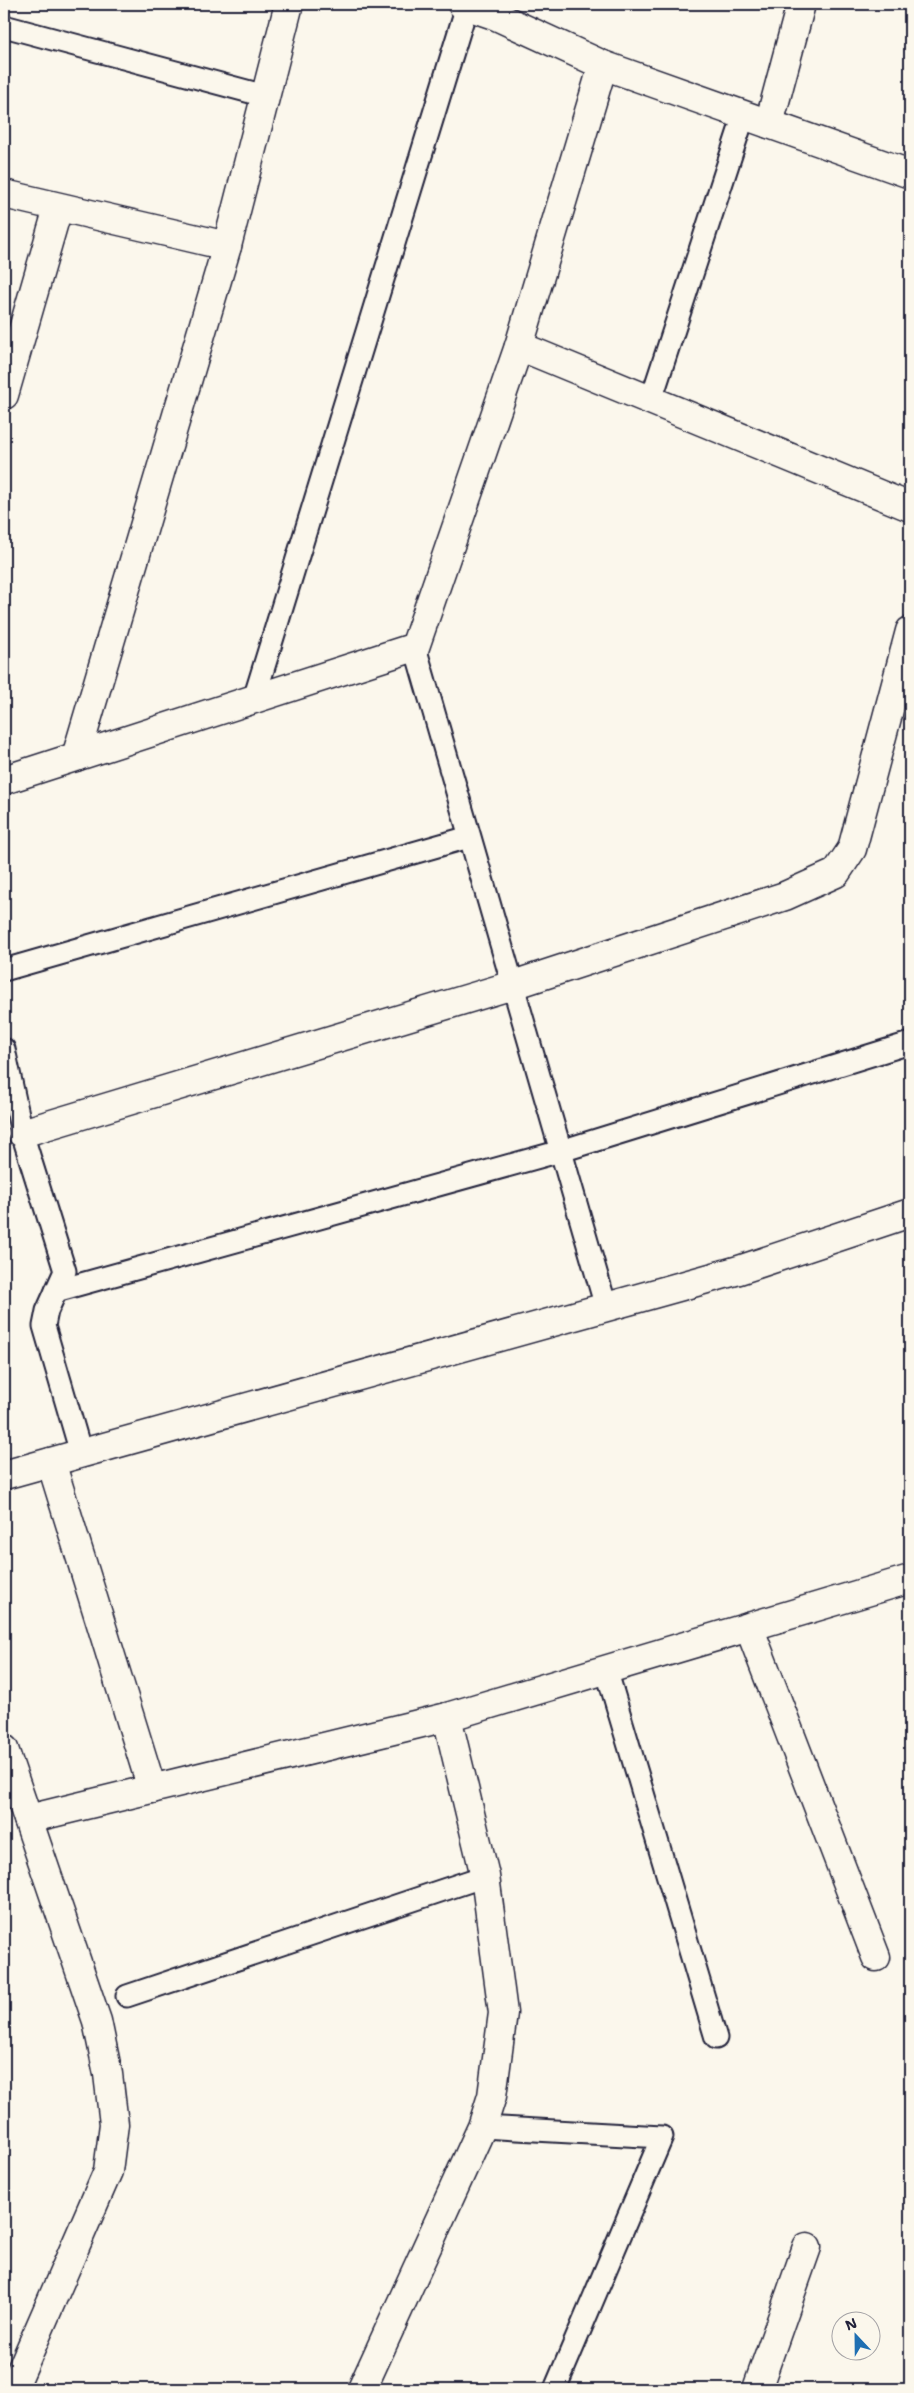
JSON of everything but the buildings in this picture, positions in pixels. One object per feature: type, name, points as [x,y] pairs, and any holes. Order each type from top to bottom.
[{"type":"street","points":[[76,757],[227,246],[289,4]]},
{"type":"street","points":[[769,124],[801,4]]},
{"type":"street","points":[[465,5],[496,9],[603,65],[910,174]]},
{"type":"street","points":[[4,780],[415,647],[519,346],[603,65]]},
{"type":"street","points":[[4,194],[227,246]]},
{"type":"street","points":[[4,395],[58,208]]},
{"type":"street","points":[[519,346],[910,506]]},
{"type":"street","points":[[22,1133],[513,985],[785,896],[836,873],[852,850],[910,631]]},
{"type":"street","points":[[4,1475],[739,1270],[910,1213]]},
{"type":"street","points":[[51,1462],[152,1789]]},
{"type":"street","points":[[28,1819],[447,1717],[910,1579]]},
{"type":"street","points":[[749,1627],[876,1957]]},
{"type":"street","points":[[362,2389],[482,2127],[492,2096],[503,2013],[485,1876],[447,1717]]},
{"type":"street","points":[[4,1749],[97,2021],[108,2074],[114,2124],[108,2171],[13,2389]]},
{"type":"street","points":[[756,2389],[807,2246]]},
{"type":"lane","points":[[254,700],[465,5]]},
{"type":"lane","points":[[4,26],[266,96]]},
{"type":"lane","points":[[651,400],[744,114]]},
{"type":"lane","points":[[415,647],[606,1307]]},
{"type":"lane","points":[[4,970],[469,837]]},
{"type":"lane","points":[[56,1291],[561,1151],[910,1043]]},
{"type":"lane","points":[[4,1049],[22,1133],[65,1271],[47,1311],[44,1326],[81,1453]]},
{"type":"lane","points":[[606,1670],[716,2038]]},
{"type":"lane","points":[[127,1996],[485,1876]]},
{"type":"lane","points":[[482,2127],[662,2137],[555,2389]]}]
